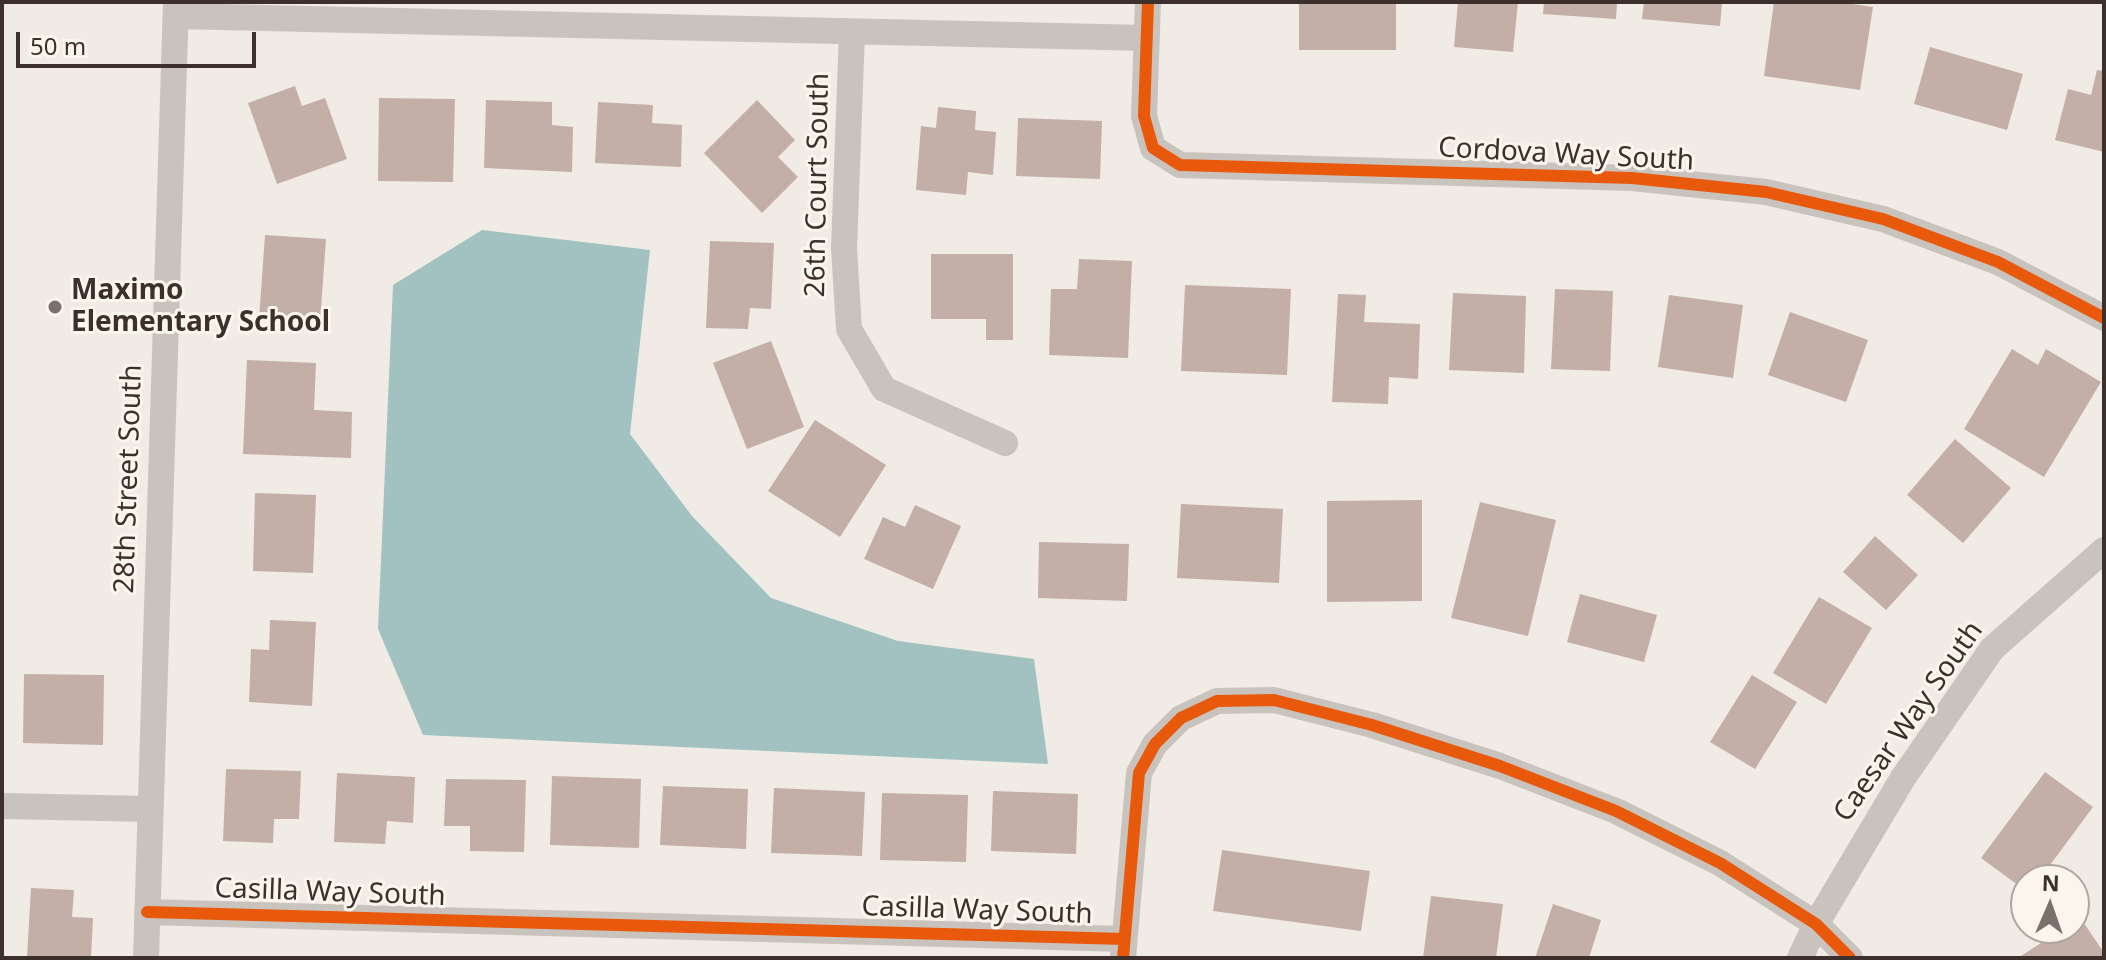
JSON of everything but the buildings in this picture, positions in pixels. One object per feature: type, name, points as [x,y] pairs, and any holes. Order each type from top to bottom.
[{"type":"street","name":"Cordova Way South","points":[[1148,2],[1144,116],[1153,148],[1180,165],[1632,178],[1766,192],[1883,219],[1998,262],[2104,318]]},
{"type":"street","points":[[176,9],[620,14],[852,32],[1146,38]]},
{"type":"street","name":"28th Street South","points":[[146,958],[176,9]]},
{"type":"street","name":"26th Court South","points":[[852,32],[844,248],[849,329],[884,389],[1005,443]]},
{"type":"street","name":"Caesar Way South","points":[[1800,958],[1816,924],[1903,778],[1992,649],[2104,550]]},
{"type":"street","name":"Casilla Way South","points":[[147,912],[1123,948],[1139,773],[1155,744],[1181,718],[1217,701],[1274,700],[1372,725],[1500,766],[1629,817],[1720,863],[1816,924],[1850,958]]},
{"type":"street","points":[[2,806],[150,809]]},
{"type":"water","points":[[482,230],[650,250],[630,434],[692,516],[771,598],[898,641],[1034,659],[1048,764],[423,735],[378,629],[393,285]]},
{"type":"cycle path","points":[[1148,2],[1144,116],[1153,148],[1180,165],[1632,178],[1766,192],[1883,219],[1998,262],[2104,318]]},
{"type":"cycle path","points":[[1123,958],[1139,773],[1155,744],[1181,718],[1217,701],[1274,700],[1372,725],[1500,766],[1616,811],[1720,863],[1816,924],[1850,958]]},
{"type":"cycle path","points":[[147,912],[1124,939]]},
{"type":"place","name":"Maximo Elementary School","points":[[55,307]]}]
